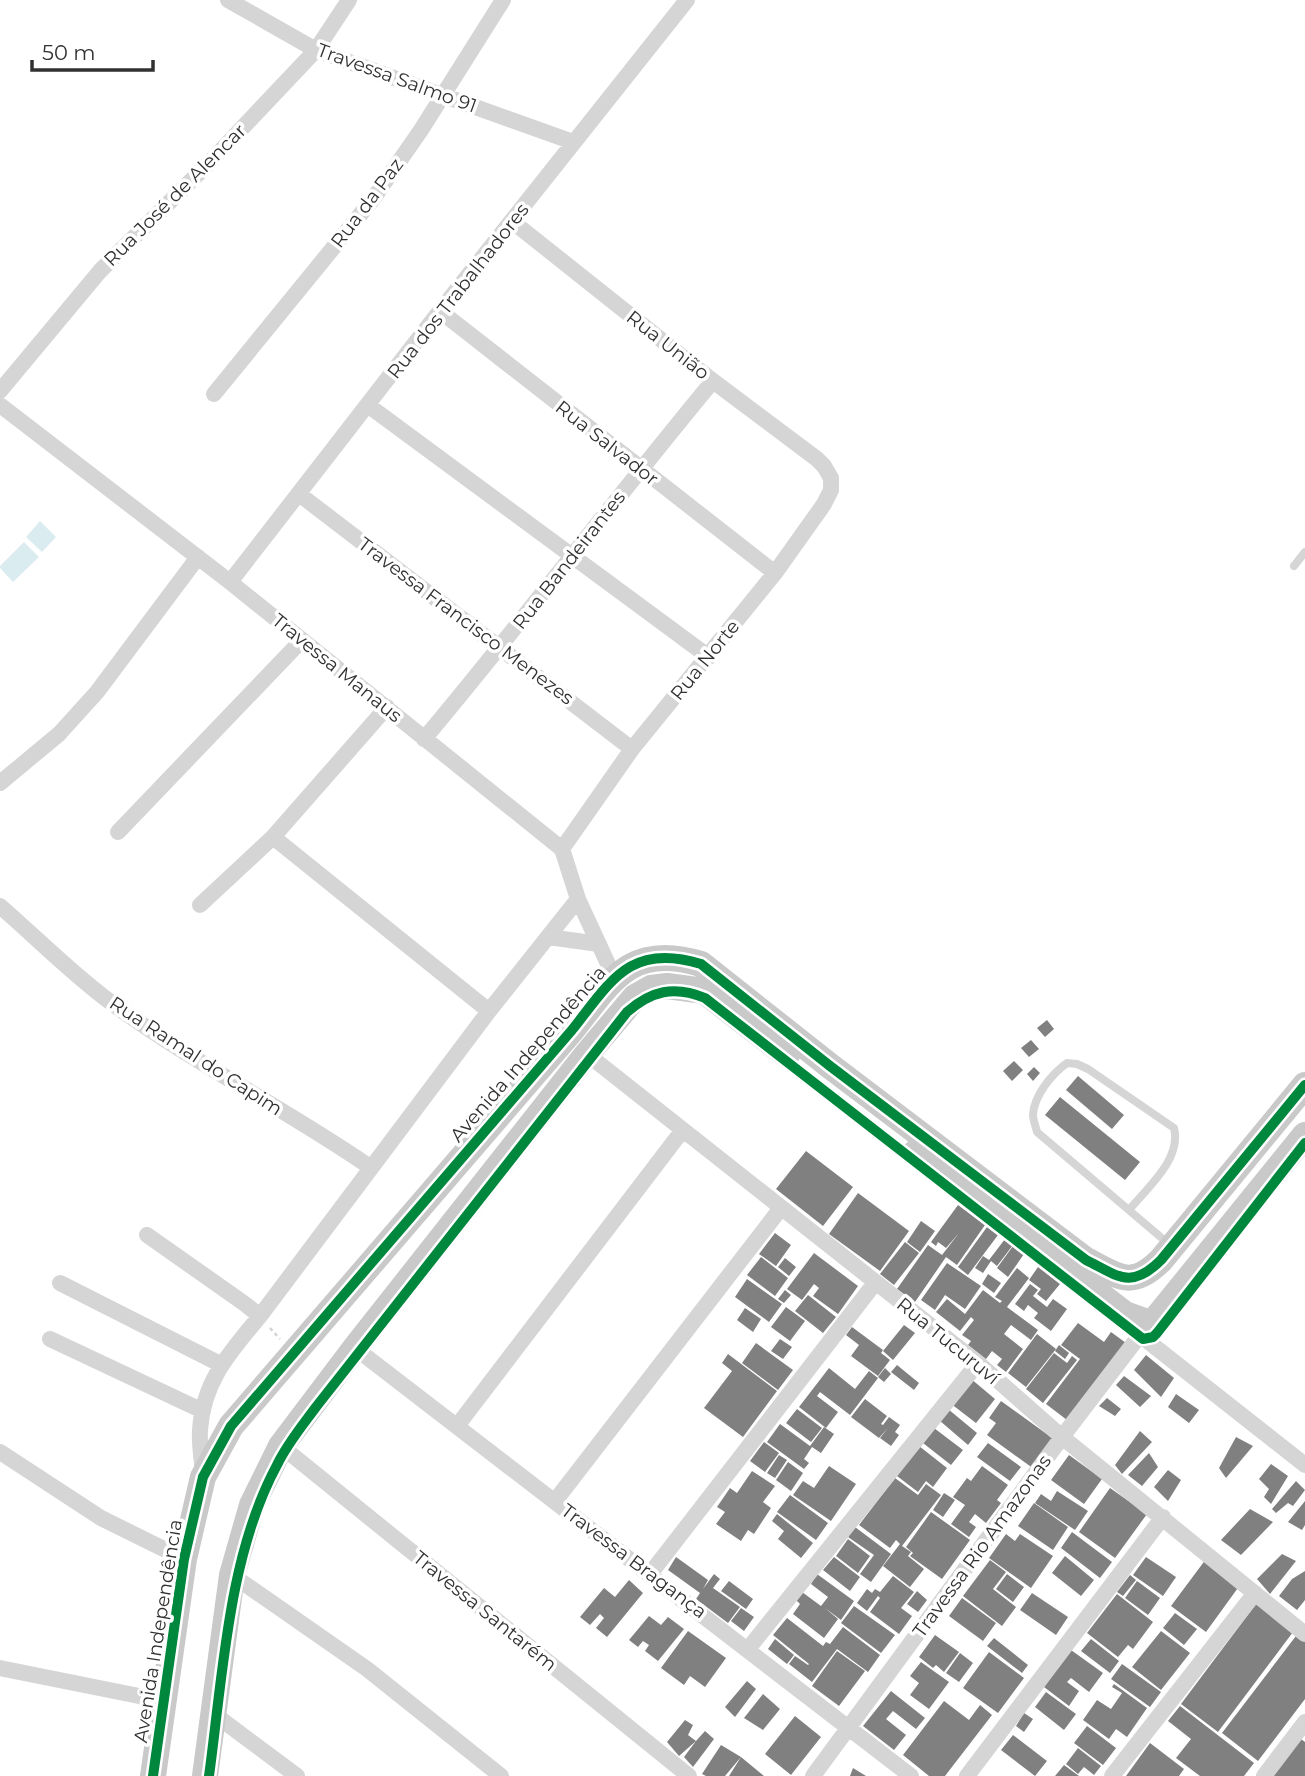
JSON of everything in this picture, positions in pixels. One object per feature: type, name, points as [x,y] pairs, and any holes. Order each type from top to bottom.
[{"type":"main road","name":"Avenida Independência","points":[[153,1776],[184,1559],[203,1477],[231,1426],[572,1030],[614,977],[641,960],[680,958],[701,964],[830,1066],[1086,1260],[1120,1277],[1138,1278],[1148,1273],[1305,1085]]},
{"type":"main road","points":[[205,1776],[232,1575],[252,1505],[281,1446],[587,1054],[635,997],[651,988],[667,986],[704,991],[1125,1314],[1147,1322],[1148,1328]]},
{"type":"main road","points":[[1148,1328],[1305,1135]]},
{"type":"street","name":"Travessa Salmo 91","points":[[228,0],[316,50],[573,142]]},
{"type":"street","name":"Rua José de Alencar","points":[[0,391],[100,271],[210,162],[316,50],[349,0]]},
{"type":"street","name":"Rua da Paz","points":[[214,394],[373,199],[503,0]]},
{"type":"street","name":"Rua dos Trabalhadores","points":[[230,582],[440,311],[687,0]]},
{"type":"street","name":"Rua União","points":[[513,222],[824,466]]},
{"type":"street","name":"Rua Salvador","points":[[440,311],[775,573]]},
{"type":"street","name":"Rua Bandeirantes","points":[[424,739],[501,647],[571,555],[713,381]]},
{"type":"street","name":"Travessa Manaus","points":[[0,405],[230,582],[562,849]]},
{"type":"street","points":[[369,406],[709,657]]},
{"type":"street","name":"Rua Norte","points":[[562,849],[632,748],[775,573],[828,497],[831,478],[824,466]]},
{"type":"street","name":"Travessa Francisco Menezes","points":[[299,494],[632,748]]},
{"type":"street","points":[[0,783],[59,734],[97,692],[198,557]]},
{"type":"street","points":[[118,832],[302,640]]},
{"type":"street","points":[[200,905],[273,837],[387,707]]},
{"type":"street","points":[[273,837],[489,1010]]},
{"type":"street","points":[[562,849],[578,899],[614,977]]},
{"type":"street","points":[[203,1477],[200,1430],[205,1401],[220,1364],[260,1316],[489,1010],[578,899]]},
{"type":"street","name":"Rua Ramal do Capim","points":[[0,906],[110,1002],[161,1037],[337,1144],[370,1167]]},
{"type":"street","points":[[548,937],[599,944]]},
{"type":"street","name":"Rua Tucuruví","points":[[587,1054],[978,1363],[1062,1437],[1305,1633]]},
{"type":"street","points":[[457,1426],[682,1131]]},
{"type":"street","points":[[555,1501],[781,1208]]},
{"type":"street","points":[[147,1236],[260,1316]]},
{"type":"street","points":[[60,1283],[220,1364]]},
{"type":"street","points":[[650,1574],[875,1283]]},
{"type":"street","points":[[1148,1328],[1305,1465]]},
{"type":"street","name":"Travessa Rio Amazonas","points":[[813,1776],[851,1728],[1062,1437],[1148,1328]]},
{"type":"street","points":[[50,1339],[203,1411]]},
{"type":"street","name":"Travessa Bragança","points":[[355,1348],[911,1776]]},
{"type":"street","points":[[748,1649],[978,1363]]},
{"type":"street","name":"Travessa Santarém","points":[[281,1446],[689,1776]]},
{"type":"street","points":[[0,1452],[102,1518],[184,1559]]},
{"type":"street","points":[[967,1776],[1163,1517]]},
{"type":"street","points":[[232,1575],[367,1669],[501,1776]]},
{"type":"street","points":[[1112,1776],[1255,1593]]},
{"type":"street","points":[[0,1668],[164,1701]]},
{"type":"street","points":[[214,1714],[297,1776]]},
{"type":"street","points":[[1264,1776],[1305,1722]]},
{"type":"lane","points":[[1294,566],[1305,552]]},
{"type":"lane","points":[[1129,1210],[1168,1161],[1177,1137],[1174,1128],[1088,1069],[1067,1063],[1056,1072],[1038,1097],[1033,1115],[1037,1132],[1172,1247]]},
{"type":"shaded area","points":[[40,521],[56,537],[42,552],[26,537]]},
{"type":"shaded area","points":[[24,542],[39,557],[13,582],[0,566]]},
{"type":"building","points":[[1047,1020],[1054,1029],[1045,1037],[1037,1028]]},
{"type":"building","points":[[1031,1040],[1039,1049],[1029,1057],[1021,1048]]},
{"type":"building","points":[[1014,1061],[1023,1070],[1012,1081],[1003,1071]]},
{"type":"building","points":[[1034,1067],[1040,1073],[1033,1081],[1027,1074]]},
{"type":"building","points":[[1078,1076],[1124,1115],[1112,1129],[1066,1090]]},
{"type":"building","points":[[1060,1097],[1140,1162],[1125,1180],[1045,1115]]},
{"type":"building","points":[[806,1151],[853,1187],[823,1226],[776,1189]]},
{"type":"building","points":[[858,1193],[909,1231],[880,1271],[829,1234]]},
{"type":"building","points":[[958,1205],[985,1225],[957,1265],[946,1257],[915,1302],[897,1289],[928,1245],[942,1255],[959,1233],[946,1248],[938,1242],[936,1246],[931,1242]]},
{"type":"building","points":[[921,1221],[935,1231],[920,1252],[907,1242]]},
{"type":"building","points":[[987,1227],[998,1235],[968,1275],[958,1267]]},
{"type":"building","points":[[775,1233],[791,1245],[776,1266],[759,1254]]},
{"type":"building","points":[[1005,1239],[1013,1245],[997,1266],[991,1261],[983,1273],[975,1268],[983,1256],[989,1260]]},
{"type":"building","points":[[905,1242],[919,1253],[894,1285],[880,1274]]},
{"type":"building","points":[[1013,1246],[1024,1254],[1008,1277],[997,1268]]},
{"type":"building","points":[[814,1253],[858,1286],[838,1314],[813,1296],[819,1288],[814,1284],[802,1300],[787,1289]]},
{"type":"building","points":[[761,1257],[788,1278],[775,1296],[747,1275]]},
{"type":"building","points":[[785,1258],[796,1267],[789,1276],[778,1267]]},
{"type":"building","points":[[947,1263],[981,1286],[965,1309],[945,1295],[935,1310],[921,1300]]},
{"type":"building","points":[[1038,1267],[1060,1284],[1046,1301],[1037,1294],[1041,1289],[1029,1280]]},
{"type":"building","points":[[1017,1268],[1029,1278],[1007,1307],[1038,1330],[1031,1340],[1011,1325],[1004,1334],[1023,1349],[1006,1372],[997,1365],[1002,1359],[992,1351],[986,1359],[968,1345],[971,1341],[962,1335],[974,1320],[971,1317],[960,1331],[936,1312],[947,1299],[965,1314],[983,1290],[1000,1303],[1002,1301],[995,1297]]},
{"type":"building","points":[[988,1274],[1001,1283],[994,1293],[982,1284]]},
{"type":"building","points":[[747,1279],[782,1304],[769,1322],[735,1297]]},
{"type":"building","points":[[1030,1284],[1038,1290],[1033,1296],[1047,1307],[1053,1299],[1067,1309],[1051,1331],[1034,1318],[1038,1313],[1028,1305],[1024,1311],[1015,1304]]},
{"type":"building","points":[[785,1290],[791,1295],[784,1303],[778,1299]]},
{"type":"building","points":[[808,1295],[836,1317],[823,1333],[795,1311]]},
{"type":"building","points":[[786,1307],[805,1321],[790,1341],[771,1327]]},
{"type":"building","points":[[745,1308],[761,1319],[753,1332],[737,1320]]},
{"type":"building","points":[[1078,1323],[1104,1342],[1111,1332],[1126,1343],[1067,1420],[1046,1404],[1080,1359],[1061,1345]]},
{"type":"building","points":[[904,1325],[915,1333],[893,1360],[883,1351]]},
{"type":"building","points":[[852,1327],[883,1350],[881,1353],[890,1360],[878,1376],[851,1356],[859,1345],[846,1335]]},
{"type":"building","points":[[1037,1334],[1056,1349],[1026,1387],[1008,1373]]},
{"type":"building","points":[[780,1339],[792,1347],[783,1359],[771,1351]]},
{"type":"building","points":[[756,1343],[793,1370],[778,1390],[742,1363]]},
{"type":"building","points":[[1059,1345],[1069,1353],[1065,1359],[1055,1351]]},
{"type":"building","points":[[1054,1353],[1067,1363],[1072,1356],[1077,1360],[1043,1403],[1026,1389]]},
{"type":"building","points":[[728,1354],[777,1391],[743,1437],[704,1408],[732,1371],[722,1363]]},
{"type":"building","points":[[1146,1355],[1174,1378],[1161,1397],[1134,1370]]},
{"type":"building","points":[[897,1365],[919,1383],[914,1390],[891,1372]]},
{"type":"building","points":[[829,1368],[855,1389],[869,1371],[878,1378],[850,1415],[820,1392],[817,1396],[838,1412],[826,1428],[799,1407]]},
{"type":"building","points":[[885,1368],[891,1374],[884,1382],[878,1377]]},
{"type":"building","points":[[1124,1376],[1151,1396],[1140,1407],[1116,1385]]},
{"type":"building","points":[[970,1378],[995,1399],[976,1423],[950,1403]]},
{"type":"building","points":[[1176,1394],[1199,1410],[1189,1423],[1168,1407]]},
{"type":"building","points":[[1107,1398],[1121,1409],[1115,1416],[1099,1406]]},
{"type":"building","points":[[865,1399],[887,1416],[881,1424],[889,1417],[900,1425],[895,1432],[899,1435],[891,1446],[880,1438],[888,1428],[879,1438],[851,1417]]},
{"type":"building","points":[[1001,1401],[1055,1440],[1034,1469],[987,1435],[996,1423],[989,1418]]},
{"type":"building","points":[[797,1409],[822,1428],[811,1442],[786,1423]]},
{"type":"building","points":[[948,1409],[977,1433],[968,1445],[939,1420]]},
{"type":"building","points":[[780,1424],[810,1446],[824,1427],[834,1434],[821,1453],[812,1447],[804,1459],[809,1463],[804,1469],[767,1442]]},
{"type":"building","points":[[934,1428],[963,1450],[951,1465],[923,1443]]},
{"type":"building","points":[[1140,1431],[1152,1442],[1122,1474],[1115,1465]]},
{"type":"building","points":[[1236,1437],[1253,1446],[1226,1478],[1219,1468]]},
{"type":"building","points":[[764,1442],[779,1453],[765,1472],[750,1461]]},
{"type":"building","points":[[988,1443],[1021,1467],[1010,1481],[977,1457]]},
{"type":"building","points":[[919,1446],[947,1468],[933,1487],[926,1481],[918,1492],[897,1476]]},
{"type":"building","points":[[1149,1453],[1158,1467],[1142,1486],[1128,1475]]},
{"type":"building","points":[[779,1455],[787,1460],[775,1478],[767,1473]]},
{"type":"building","points":[[1069,1455],[1102,1479],[1084,1504],[1051,1480]]},
{"type":"building","points":[[788,1462],[803,1473],[791,1491],[776,1480]]},
{"type":"building","points":[[1271,1464],[1288,1476],[1271,1504],[1264,1497],[1269,1489],[1259,1479]]},
{"type":"building","points":[[829,1466],[856,1484],[831,1521],[793,1495],[803,1481],[814,1488]]},
{"type":"building","points":[[982,1466],[1008,1485],[997,1500],[1001,1503],[986,1523],[975,1514],[969,1522],[976,1527],[969,1537],[951,1524],[965,1505],[953,1497],[967,1478],[971,1481]]},
{"type":"building","points":[[1168,1470],[1181,1480],[1168,1501],[1154,1487]]},
{"type":"building","points":[[752,1471],[775,1486],[763,1502],[771,1508],[754,1534],[748,1530],[741,1541],[716,1524],[725,1512],[717,1507],[730,1488],[737,1493]]},
{"type":"building","points":[[895,1478],[918,1495],[926,1484],[941,1495],[902,1546],[911,1552],[908,1556],[924,1569],[910,1587],[883,1566],[900,1544],[896,1540],[890,1548],[859,1525]]},
{"type":"building","points":[[1296,1481],[1305,1490],[1293,1506],[1288,1503],[1276,1513],[1272,1509]]},
{"type":"building","points":[[1110,1488],[1147,1514],[1115,1558],[1079,1532]]},
{"type":"building","points":[[1057,1491],[1088,1511],[1075,1530],[1035,1503],[1041,1494],[1051,1501]]},
{"type":"building","points":[[944,1493],[955,1500],[943,1517],[933,1510]]},
{"type":"building","points":[[790,1495],[828,1523],[816,1540],[777,1512]]},
{"type":"building","points":[[1305,1501],[1305,1525],[1302,1530],[1288,1522]]},
{"type":"building","points":[[1034,1503],[1068,1527],[1053,1550],[1018,1526]]},
{"type":"building","points":[[1250,1509],[1273,1522],[1241,1555],[1221,1540]]},
{"type":"building","points":[[931,1512],[970,1540],[942,1579],[910,1556],[913,1553],[906,1547]]},
{"type":"building","points":[[777,1514],[813,1543],[801,1558],[778,1539],[784,1531],[772,1521]]},
{"type":"building","points":[[855,1527],[891,1554],[871,1582],[860,1574],[874,1555],[848,1537]]},
{"type":"building","points":[[1072,1532],[1112,1562],[1100,1578],[1061,1548]]},
{"type":"building","points":[[1006,1534],[1015,1541],[1020,1534],[1053,1556],[1031,1588],[989,1558]]},
{"type":"building","points":[[848,1539],[870,1556],[858,1573],[836,1556]]},
{"type":"building","points":[[1282,1554],[1296,1561],[1270,1594],[1257,1579]]},
{"type":"building","points":[[1065,1556],[1094,1580],[1081,1596],[1052,1573]]},
{"type":"building","points":[[676,1557],[708,1580],[703,1589],[714,1574],[720,1579],[713,1588],[740,1607],[728,1623],[696,1599],[700,1593],[668,1570]]},
{"type":"building","points":[[834,1557],[860,1577],[850,1591],[823,1570]]},
{"type":"building","points":[[1146,1557],[1176,1577],[1163,1596],[1133,1575]]},
{"type":"building","points":[[1206,1559],[1240,1585],[1206,1632],[1171,1606]]},
{"type":"building","points":[[990,1560],[1006,1572],[993,1589],[1016,1607],[1002,1626],[963,1596]]},
{"type":"building","points":[[1305,1571],[1305,1600],[1297,1610],[1279,1596],[1292,1579]]},
{"type":"building","points":[[817,1574],[854,1601],[841,1620],[825,1608],[838,1619],[824,1638],[793,1614],[800,1604],[796,1600],[802,1592],[821,1606],[828,1597],[811,1584]]},
{"type":"building","points":[[1007,1574],[1024,1587],[1013,1602],[996,1589]]},
{"type":"building","points":[[1130,1575],[1136,1580],[1123,1596],[1117,1592]]},
{"type":"building","points":[[893,1576],[914,1592],[901,1608],[912,1616],[899,1634],[870,1612],[880,1598],[878,1596],[867,1611],[857,1603],[867,1589],[872,1593],[875,1589],[880,1592]]},
{"type":"building","points":[[629,1580],[643,1593],[607,1637],[596,1628],[604,1618],[600,1614],[590,1625],[580,1617],[604,1588],[615,1597]]},
{"type":"building","points":[[729,1581],[753,1599],[746,1609],[721,1591]]},
{"type":"building","points":[[1137,1581],[1160,1598],[1148,1615],[1125,1598]]},
{"type":"building","points":[[917,1591],[927,1600],[918,1612],[907,1604]]},
{"type":"building","points":[[1032,1593],[1068,1617],[1056,1635],[1020,1610]]},
{"type":"building","points":[[1117,1594],[1153,1622],[1133,1649],[1128,1645],[1118,1657],[1087,1633]]},
{"type":"building","points":[[962,1598],[996,1623],[983,1641],[949,1616]]},
{"type":"building","points":[[1259,1600],[1296,1628],[1218,1732],[1181,1704]]},
{"type":"building","points":[[854,1606],[895,1635],[881,1653],[841,1623]]},
{"type":"building","points":[[741,1608],[754,1617],[744,1631],[731,1621]]},
{"type":"building","points":[[1175,1613],[1197,1629],[1184,1645],[1163,1628]]},
{"type":"building","points":[[649,1616],[661,1625],[668,1617],[684,1629],[658,1661],[645,1651],[649,1645],[643,1641],[638,1647],[629,1640]]},
{"type":"building","points":[[787,1618],[823,1646],[826,1642],[830,1644],[843,1627],[880,1655],[868,1672],[837,1649],[812,1682],[789,1664],[795,1656],[809,1664],[773,1635]]},
{"type":"building","points":[[688,1631],[726,1658],[705,1687],[690,1676],[684,1685],[661,1668]]},
{"type":"building","points":[[1161,1631],[1190,1653],[1161,1690],[1132,1667]]},
{"type":"building","points":[[1299,1632],[1305,1636],[1305,1699],[1258,1761],[1222,1733]]},
{"type":"building","points":[[935,1635],[959,1652],[944,1672],[936,1665],[933,1668],[919,1657]]},
{"type":"building","points":[[994,1638],[1028,1665],[1022,1673],[987,1646]]},
{"type":"building","points":[[775,1639],[794,1655],[787,1664],[768,1649]]},
{"type":"building","points":[[1091,1639],[1119,1661],[1110,1673],[1081,1651]]},
{"type":"building","points":[[1071,1650],[1103,1673],[1089,1692],[1071,1678],[1067,1682],[1079,1691],[1069,1706],[1044,1687]]},
{"type":"building","points":[[837,1651],[865,1671],[839,1706],[812,1686]]},
{"type":"building","points":[[989,1652],[1024,1678],[998,1713],[963,1688]]},
{"type":"building","points":[[960,1653],[973,1663],[959,1682],[946,1673]]},
{"type":"building","points":[[921,1662],[949,1682],[929,1709],[910,1695],[919,1683],[910,1676]]},
{"type":"building","points":[[1122,1664],[1161,1692],[1150,1707],[1111,1679]]},
{"type":"building","points":[[747,1681],[756,1689],[735,1717],[725,1707]]},
{"type":"building","points":[[1114,1684],[1147,1708],[1127,1737],[1116,1729],[1109,1739],[1083,1720],[1097,1700],[1111,1709],[1122,1693],[1112,1687]]},
{"type":"building","points":[[891,1691],[925,1718],[916,1729],[893,1711],[886,1719],[906,1735],[894,1750],[863,1726]]},
{"type":"building","points":[[1046,1692],[1076,1714],[1064,1730],[1035,1707]]},
{"type":"building","points":[[763,1694],[780,1709],[763,1730],[744,1718]]},
{"type":"building","points":[[944,1701],[969,1720],[980,1705],[992,1715],[945,1776],[929,1776],[903,1755]]},
{"type":"building","points":[[1180,1706],[1254,1763],[1244,1776],[1200,1776],[1176,1758],[1191,1739],[1168,1721]]},
{"type":"building","points":[[1024,1713],[1033,1719],[1024,1732],[1016,1726]]},
{"type":"building","points":[[795,1716],[821,1737],[791,1775],[765,1754]]},
{"type":"building","points":[[685,1720],[693,1725],[688,1735],[696,1741],[679,1756],[667,1742]]},
{"type":"building","points":[[1087,1726],[1116,1748],[1103,1765],[1074,1743]]},
{"type":"building","points":[[705,1731],[714,1739],[693,1767],[684,1757]]},
{"type":"building","points":[[1013,1735],[1047,1761],[1035,1776],[1001,1750]]},
{"type":"building","points":[[1301,1739],[1305,1742],[1305,1776],[1273,1776]]},
{"type":"building","points":[[1150,1743],[1184,1769],[1179,1776],[1126,1776]]},
{"type":"building","points":[[721,1745],[741,1757],[725,1776],[702,1774]]},
{"type":"building","points":[[1078,1748],[1101,1766],[1094,1775],[1084,1767],[1078,1774],[1066,1764]]},
{"type":"building","points":[[741,1757],[764,1776],[729,1776]]},
{"type":"building","points":[[1064,1765],[1079,1776],[1055,1776]]},
{"type":"building","points":[[853,1768],[866,1776],[850,1776]]},
{"type":"cycle path","points":[[153,1776],[184,1559],[203,1477],[231,1426],[624,970],[639,962],[656,958],[701,964],[830,1066],[1086,1260],[1124,1277],[1141,1275],[1161,1260],[1305,1085]]},
{"type":"cycle path","points":[[209,1776],[224,1657],[238,1576],[261,1500],[281,1457],[316,1407],[627,1012],[645,999],[673,991],[705,998],[1143,1339],[1153,1337],[1157,1333],[1305,1143]]}]
